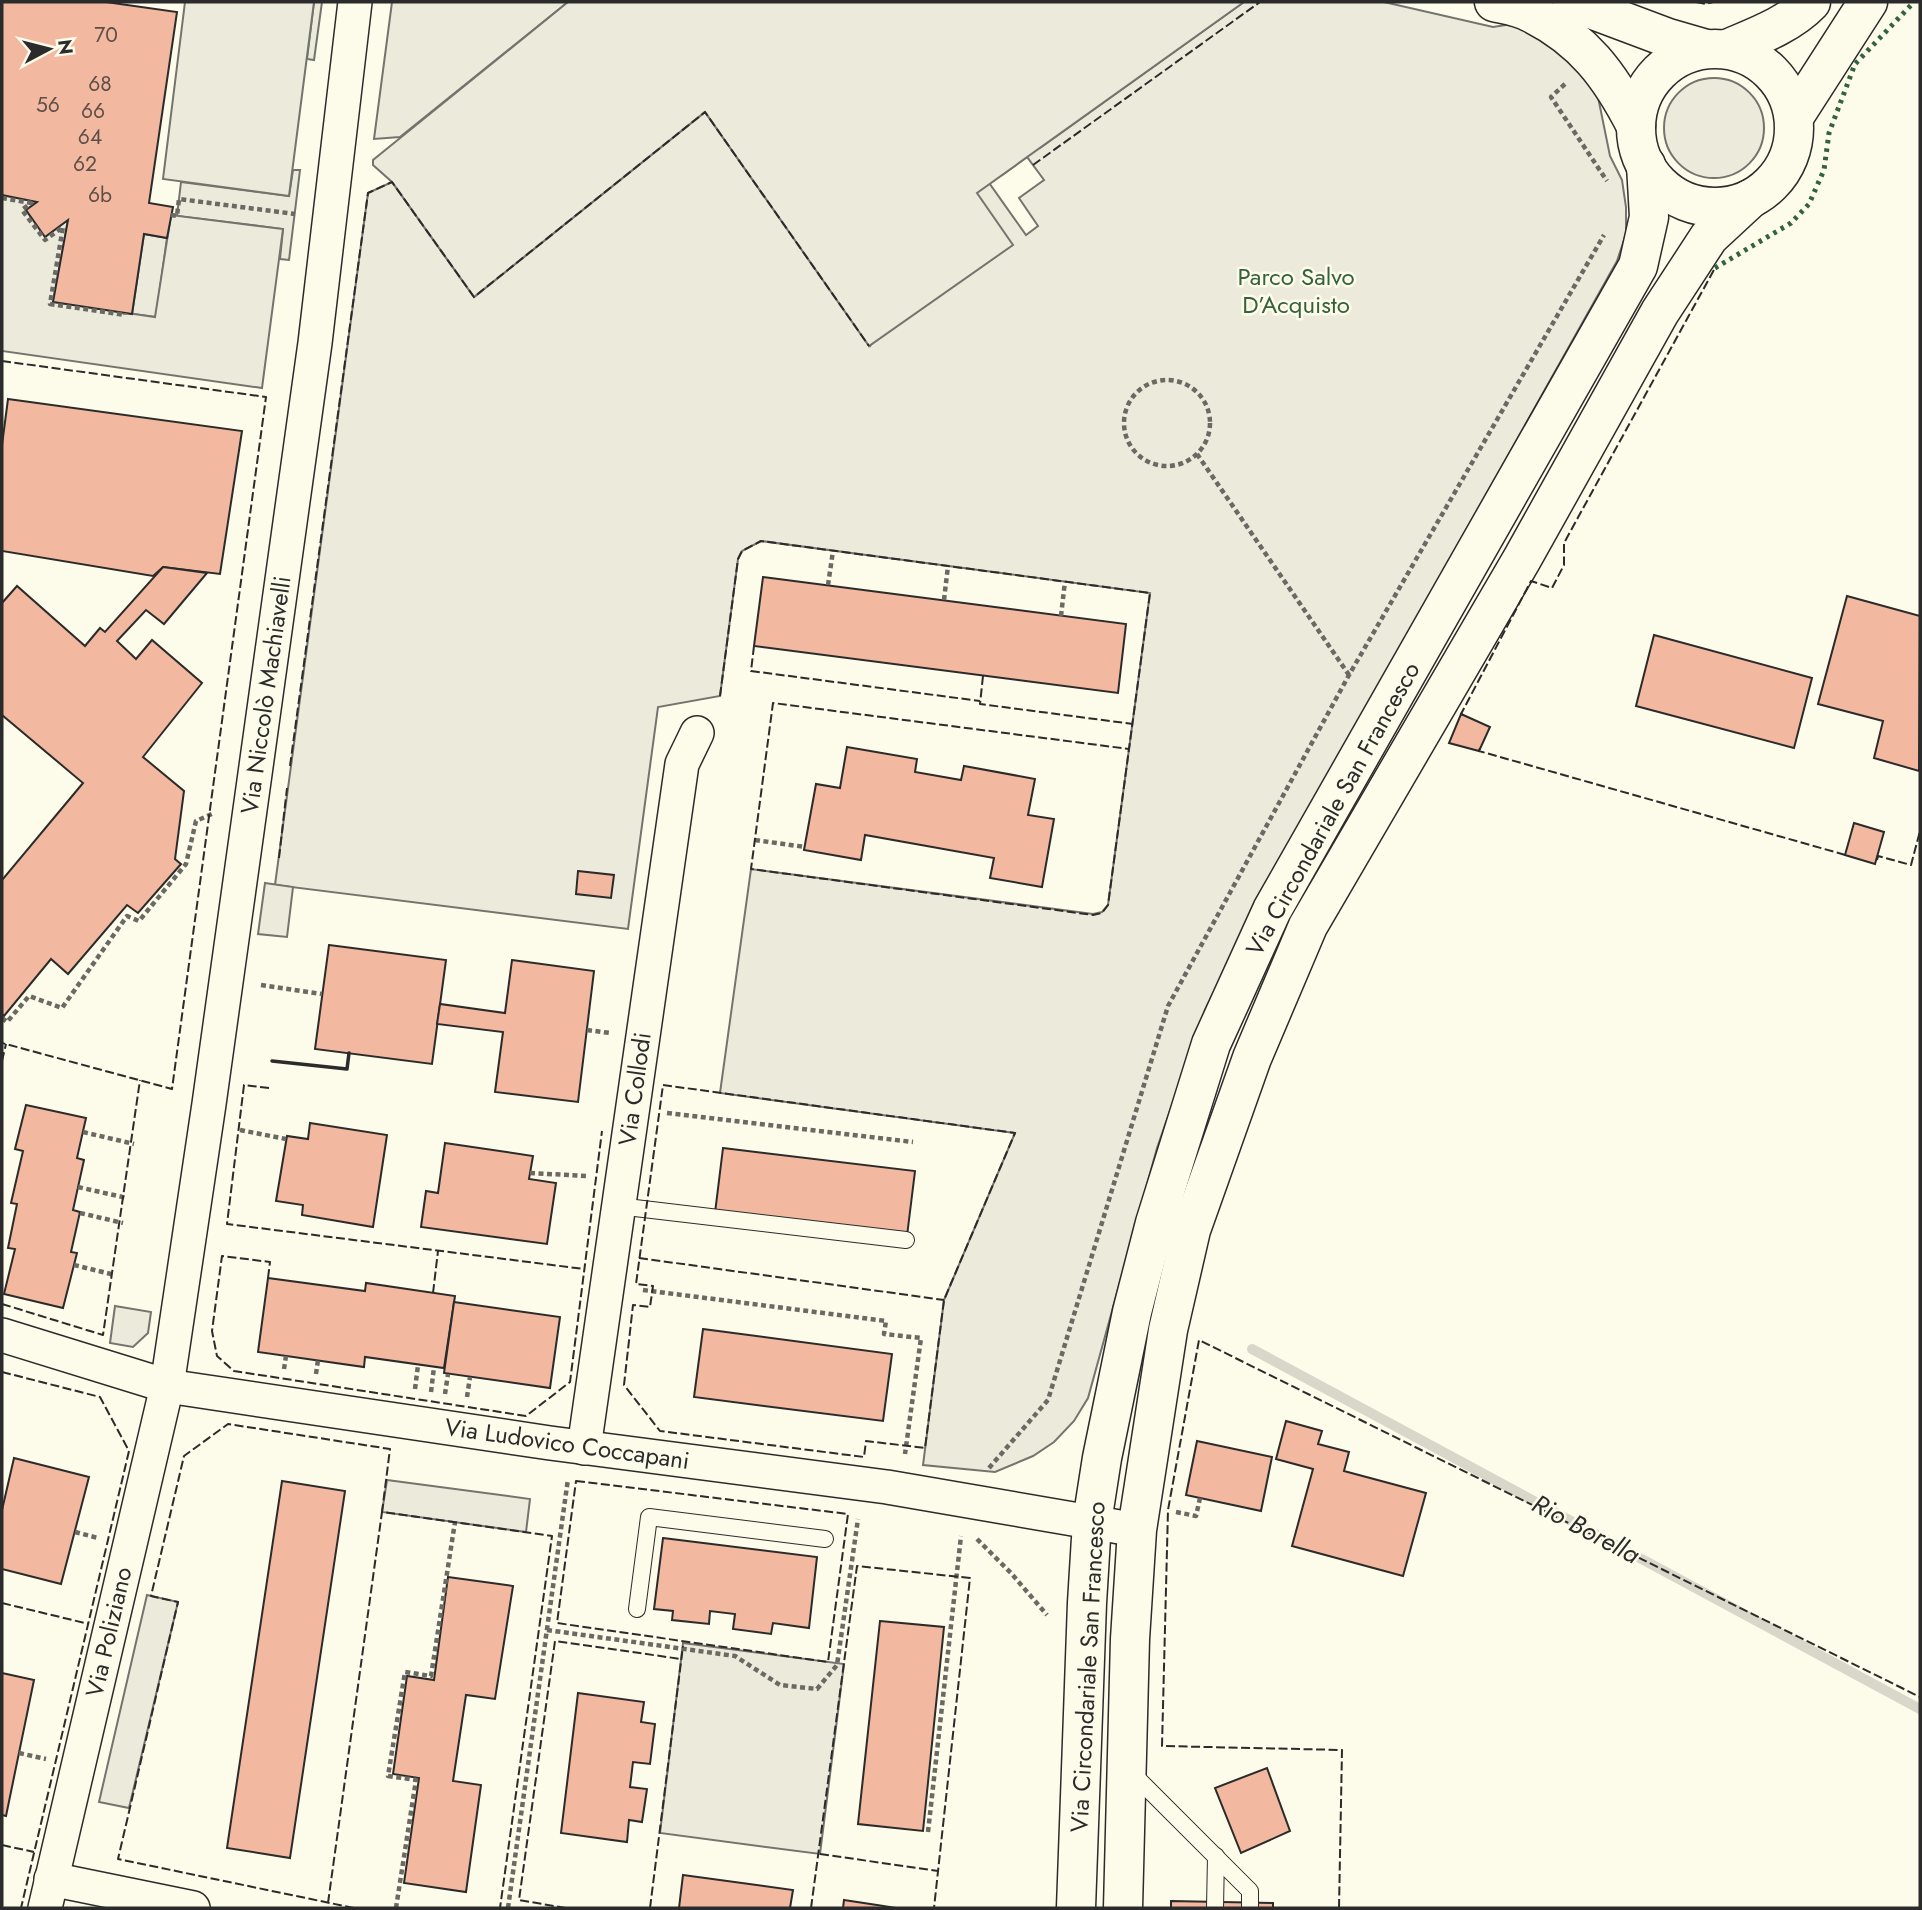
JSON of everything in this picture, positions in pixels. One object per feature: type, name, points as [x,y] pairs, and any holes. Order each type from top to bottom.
[{"type":"street","name":"Via Niccolò Machiavelli","points":[[167,1386],[315,343],[355,2]]},
{"type":"street","points":[[1494,2],[1529,12],[1564,34],[1592,57],[1618,92],[1636,126],[1646,166],[1657,182],[1673,195],[1692,204],[1721,206],[1751,199],[1770,185],[1785,165],[1794,142],[1794,117],[1790,100],[1771,72],[1743,53],[1668,38],[1594,5]]},
{"type":"street","points":[[1636,126],[1641,101],[1653,79],[1671,62],[1694,51],[1716,49],[1772,29],[1811,2]]},
{"type":"street","points":[[1794,117],[1868,2]]},
{"type":"street","name":"Via Circondariale San Francesco","points":[[1076,1908],[1087,1603],[1092,1522],[1102,1458],[1135,1299],[1155,1223],[1211,1044],[1272,910],[1638,266],[1649,217],[1646,166]]},
{"type":"street","name":"Via Circondariale San Francesco","points":[[1123,1908],[1130,1639],[1152,1520],[1168,1330],[1191,1230],[1252,1058],[1308,926],[1521,559],[1660,312],[1709,237],[1751,199]]},
{"type":"street","name":"Via Collodi","points":[[578,1447],[618,1206],[682,764],[697,733]]},
{"type":"street","name":"Via Ludovico Coccapani","points":[[2,1335],[167,1386],[578,1447],[863,1483],[1092,1522],[1152,1520]]},
{"type":"street","name":"Via Poliziano","points":[[167,1386],[48,1894],[193,1908]]},
{"type":"lane","points":[[618,1206],[906,1240]]},
{"type":"lane","points":[[637,1609],[649,1517],[825,1539]]},
{"type":"lane","points":[[1126,1767],[1250,1891],[1250,1908]]},
{"type":"lane","points":[[1215,1908],[1216,1856]]},
{"type":"path","points":[[2,198],[31,203],[22,210],[45,240],[63,227],[50,304],[125,313]]},
{"type":"path","points":[[172,215],[177,216],[179,200],[300,214]]},
{"type":"path","points":[[1170,379],[1196,390],[1207,408],[1210,429],[1206,443],[1197,454],[1185,463],[1171,466],[1143,460],[1133,450],[1125,430],[1125,409],[1132,396],[1143,386],[1156,380],[1170,379]]},
{"type":"path","points":[[1197,454],[1349,675]]},
{"type":"path","points":[[828,585],[832,551]]},
{"type":"path","points":[[944,600],[948,566]]},
{"type":"path","points":[[1061,615],[1065,581]]},
{"type":"path","points":[[2,1017],[7,1022],[29,996],[62,1008],[127,916],[139,921],[186,864],[196,821],[218,811]]},
{"type":"path","points":[[755,839],[805,847]]},
{"type":"path","points":[[255,985],[322,994]]},
{"type":"path","points":[[587,1030],[618,1034]]},
{"type":"path","points":[[659,1112],[913,1142]]},
{"type":"path","points":[[235,1129],[286,1139]]},
{"type":"path","points":[[83,1132],[134,1144]]},
{"type":"path","points":[[530,1173],[597,1176]]},
{"type":"path","points":[[78,1187],[127,1198]]},
{"type":"path","points":[[80,1213],[123,1223]]},
{"type":"path","points":[[74,1265],[115,1275]]},
{"type":"path","points":[[632,1289],[886,1321],[884,1334],[920,1338],[904,1466]]},
{"type":"path","points":[[508,1908],[547,1630],[578,1447]]},
{"type":"path","points":[[547,1630],[736,1656],[780,1685],[817,1689],[837,1665],[863,1483]]},
{"type":"path","points":[[1152,1520],[1196,1516],[1200,1498]]},
{"type":"path","points":[[396,1908],[416,1780],[388,1776],[405,1672],[431,1676],[454,1522]]},
{"type":"path","points":[[928,1832],[961,1532],[970,1532],[1011,1573],[1046,1611],[1049,1624]]},
{"type":"path","points":[[19,1753],[56,1761]]},
{"type":"green space","points":[[314,2],[322,2],[314,60],[307,59]]},
{"type":"green space","points":[[392,2],[568,2],[400,137],[374,139]]},
{"type":"green space","name":"Parco Salvo D’Acquisto","points":[[861,2],[1026,235],[1038,226],[1019,198],[1044,180],[1027,157],[1002,175],[879,2],[1040,148],[1244,2],[1384,2],[1493,27],[1512,24],[1571,55],[1598,97],[1610,156],[1622,180],[1626,207],[1626,234],[1617,261],[1261,896],[1205,1010],[1157,1148],[1088,1398],[1074,1421],[1054,1442],[1033,1456],[995,1472],[923,1465],[944,1300],[1015,1133],[720,1093],[751,869],[1093,914],[1102,912],[1108,905],[1150,593],[761,541],[742,551],[738,559],[720,696],[658,707],[628,929],[275,885],[368,193],[392,182],[474,297],[705,112],[870,346],[977,193]]},
{"type":"green space","points":[[1714,78],[1733,82],[1749,93],[1760,109],[1764,128],[1760,147],[1749,163],[1733,174],[1714,178],[1695,174],[1679,163],[1668,147],[1664,128],[1668,109],[1679,93],[1695,82]]},
{"type":"green space","points":[[293,170],[300,170],[289,260],[280,259],[283,229],[177,216],[181,182],[289,196]]},
{"type":"green space","points":[[144,234],[167,238],[156,317],[132,314]]},
{"type":"green space","points":[[115,1306],[151,1312],[148,1333],[133,1347],[110,1343]]},
{"type":"green space","points":[[683,1643],[844,1664],[820,1854],[660,1833]]},
{"type":"shaded area","points":[[185,2],[314,2],[289,196],[163,179]]},
{"type":"shaded area","points":[[568,2],[1244,2],[977,193],[1013,245],[869,346],[705,112],[474,297],[392,182],[373,165],[373,160]]},
{"type":"shaded area","points":[[2,195],[37,202],[26,210],[45,236],[68,220],[53,302],[155,317],[171,215],[283,229],[262,388],[2,351]]},
{"type":"shaded area","points":[[265,883],[293,887],[287,937],[258,934]]},
{"type":"shaded area","points":[[387,1480],[530,1499],[526,1532],[382,1512]]},
{"type":"shaded area","points":[[147,1595],[178,1602],[129,1808],[99,1802]]},
{"type":"building","points":[[2,2],[106,2],[177,12],[149,203],[173,207],[167,238],[144,234],[132,314],[53,302],[68,220],[45,237],[26,210],[37,202],[2,195]]},
{"type":"building","points":[[8,399],[242,431],[220,574],[163,567],[153,576],[2,551],[2,445]]},
{"type":"building","points":[[163,567],[207,573],[164,624],[146,610],[117,641],[136,659],[152,640],[202,683],[143,757],[184,791],[175,859],[181,864],[138,913],[127,905],[68,974],[51,959],[4,1016],[2,880],[83,783],[2,715],[2,603],[17,586],[85,646],[100,628],[105,632]]},
{"type":"building","points":[[763,577],[1126,624],[1118,693],[754,646]]},
{"type":"building","points":[[1847,596],[1920,616],[1919,771],[1874,758],[1883,721],[1818,704]]},
{"type":"building","points":[[1654,635],[1812,678],[1794,748],[1636,706]]},
{"type":"building","points":[[1461,714],[1490,727],[1479,751],[1449,743]]},
{"type":"building","points":[[847,747],[917,759],[915,772],[961,780],[964,766],[1035,779],[1028,815],[1054,819],[1042,887],[990,878],[994,858],[865,835],[861,860],[804,850],[816,784],[840,788]]},
{"type":"building","points":[[1854,823],[1884,832],[1875,864],[1845,855]]},
{"type":"building","points":[[578,871],[614,875],[611,898],[576,894]]},
{"type":"building","points":[[329,945],[446,960],[432,1064],[315,1049]]},
{"type":"building","points":[[512,960],[594,971],[578,1102],[495,1092],[503,1032],[437,1024],[440,1004],[505,1013]]},
{"type":"building","points":[[26,1105],[86,1118],[77,1158],[84,1160],[73,1210],[80,1212],[71,1252],[77,1253],[63,1308],[4,1294],[15,1249],[8,1248],[17,1204],[11,1203],[23,1151],[15,1149]]},
{"type":"building","points":[[310,1123],[387,1135],[373,1227],[302,1215],[303,1205],[276,1201],[287,1136],[308,1139]]},
{"type":"building","points":[[445,1143],[533,1156],[529,1179],[556,1183],[547,1244],[421,1227],[426,1191],[438,1193]]},
{"type":"building","points":[[723,1148],[915,1171],[907,1236],[715,1213]]},
{"type":"building","points":[[268,1278],[365,1291],[366,1283],[455,1296],[444,1368],[365,1357],[364,1367],[258,1352]]},
{"type":"building","points":[[454,1302],[560,1317],[550,1388],[444,1373]]},
{"type":"building","points":[[703,1329],[892,1354],[883,1421],[694,1397]]},
{"type":"building","points":[[1286,1421],[1322,1431],[1318,1444],[1349,1452],[1344,1471],[1426,1493],[1403,1576],[1292,1546],[1313,1469],[1276,1459]]},
{"type":"building","points":[[1197,1441],[1272,1457],[1261,1511],[1186,1495]]},
{"type":"building","points":[[14,1458],[89,1477],[61,1584],[2,1569],[2,1510]]},
{"type":"building","points":[[282,1481],[345,1491],[290,1858],[227,1848]]},
{"type":"building","points":[[663,1538],[817,1557],[809,1628],[773,1623],[771,1634],[733,1629],[735,1614],[710,1611],[709,1624],[672,1620],[673,1611],[654,1609]]},
{"type":"building","points":[[448,1577],[513,1586],[495,1699],[466,1695],[453,1781],[481,1785],[466,1892],[404,1883],[419,1778],[393,1774],[407,1676],[434,1680]]},
{"type":"building","points":[[880,1621],[944,1627],[923,1831],[858,1824]]},
{"type":"building","points":[[2,1673],[34,1680],[6,1816],[2,1815]]},
{"type":"building","points":[[578,1693],[644,1702],[641,1722],[655,1724],[650,1764],[633,1762],[630,1787],[647,1789],[642,1822],[629,1820],[627,1842],[561,1833]]},
{"type":"building","points":[[1267,1768],[1290,1831],[1241,1853],[1215,1788]]},
{"type":"building","points":[[683,1875],[793,1890],[790,1908],[679,1908]]},
{"type":"building","points":[[844,1900],[877,1905],[896,1908],[843,1908]]},
{"type":"building","points":[[1171,1901],[1273,1903],[1273,1908],[1171,1908]]},
{"type":"waterway","name":"Rio Borella","points":[[1252,1349],[1920,1709]]},
{"type":"hedge","points":[[1715,268],[1791,223],[1809,204],[1824,170],[1829,133],[1855,64],[1914,2]]},
{"type":"fence","points":[[1033,165],[1260,2]]},
{"type":"fence","points":[[1696,2],[1713,2]]},
{"type":"fence","points":[[290,766],[368,193],[392,182],[474,297],[705,112],[869,346]]},
{"type":"fence","points":[[1463,715],[1461,714],[1531,581],[1552,588],[1564,565],[1564,543],[1715,268]]},
{"type":"fence","points":[[2,361],[266,397],[172,1089],[2,1043]]},
{"type":"fence","points":[[720,696],[738,559],[742,551],[761,541],[1150,593],[1108,905],[1102,913],[1093,915],[751,869],[773,703],[1129,749]]},
{"type":"fence","points":[[754,646],[751,671],[980,701]]},
{"type":"fence","points":[[983,676],[980,704],[1133,724]]},
{"type":"fence","points":[[1480,748],[1479,751],[1849,856]]},
{"type":"fence","points":[[279,858],[287,788]]},
{"type":"fence","points":[[1877,860],[1878,856],[1911,865],[1920,831]]},
{"type":"fence","points":[[2,1061],[6,1044]]},
{"type":"fence","points":[[2,1304],[103,1335],[140,1080]]},
{"type":"fence","points":[[269,1088],[244,1085],[227,1224],[584,1269]]},
{"type":"fence","points":[[663,1085],[1015,1133],[944,1300],[925,1448],[866,1441],[864,1457],[660,1431],[624,1385],[633,1305],[650,1307],[653,1286],[636,1284],[663,1085]]},
{"type":"fence","points":[[268,1278],[270,1262],[222,1256],[212,1331],[217,1356],[234,1371],[526,1416],[570,1382],[602,1131]]},
{"type":"fence","points":[[433,1293],[438,1251]]},
{"type":"fence","points":[[639,1258],[944,1300]]},
{"type":"fence","points":[[1339,1908],[1342,1750],[1162,1746],[1168,1510],[1199,1340],[1920,1697]]},
{"type":"fence","points":[[2,1372],[100,1397],[129,1451],[21,1908]]},
{"type":"fence","points":[[354,1908],[118,1859],[178,1602],[151,1596],[184,1456],[228,1424],[390,1449],[382,1512],[552,1536],[500,1908]]},
{"type":"fence","points":[[576,1481],[848,1514],[828,1662],[557,1623],[576,1481]]},
{"type":"fence","points":[[328,1903],[382,1512]]},
{"type":"fence","points":[[811,1908],[857,1566],[970,1578],[934,1908]]},
{"type":"fence","points":[[2,1603],[89,1624]]},
{"type":"fence","points":[[566,1908],[519,1900],[555,1641],[681,1659]]},
{"type":"fence","points":[[650,1908],[683,1646]]},
{"type":"fence","points":[[2,1845],[34,1852]]},
{"type":"fence","points":[[820,1854],[938,1871]]},
{"type":"wall","points":[[272,1061],[347,1069],[349,1053]]}]
